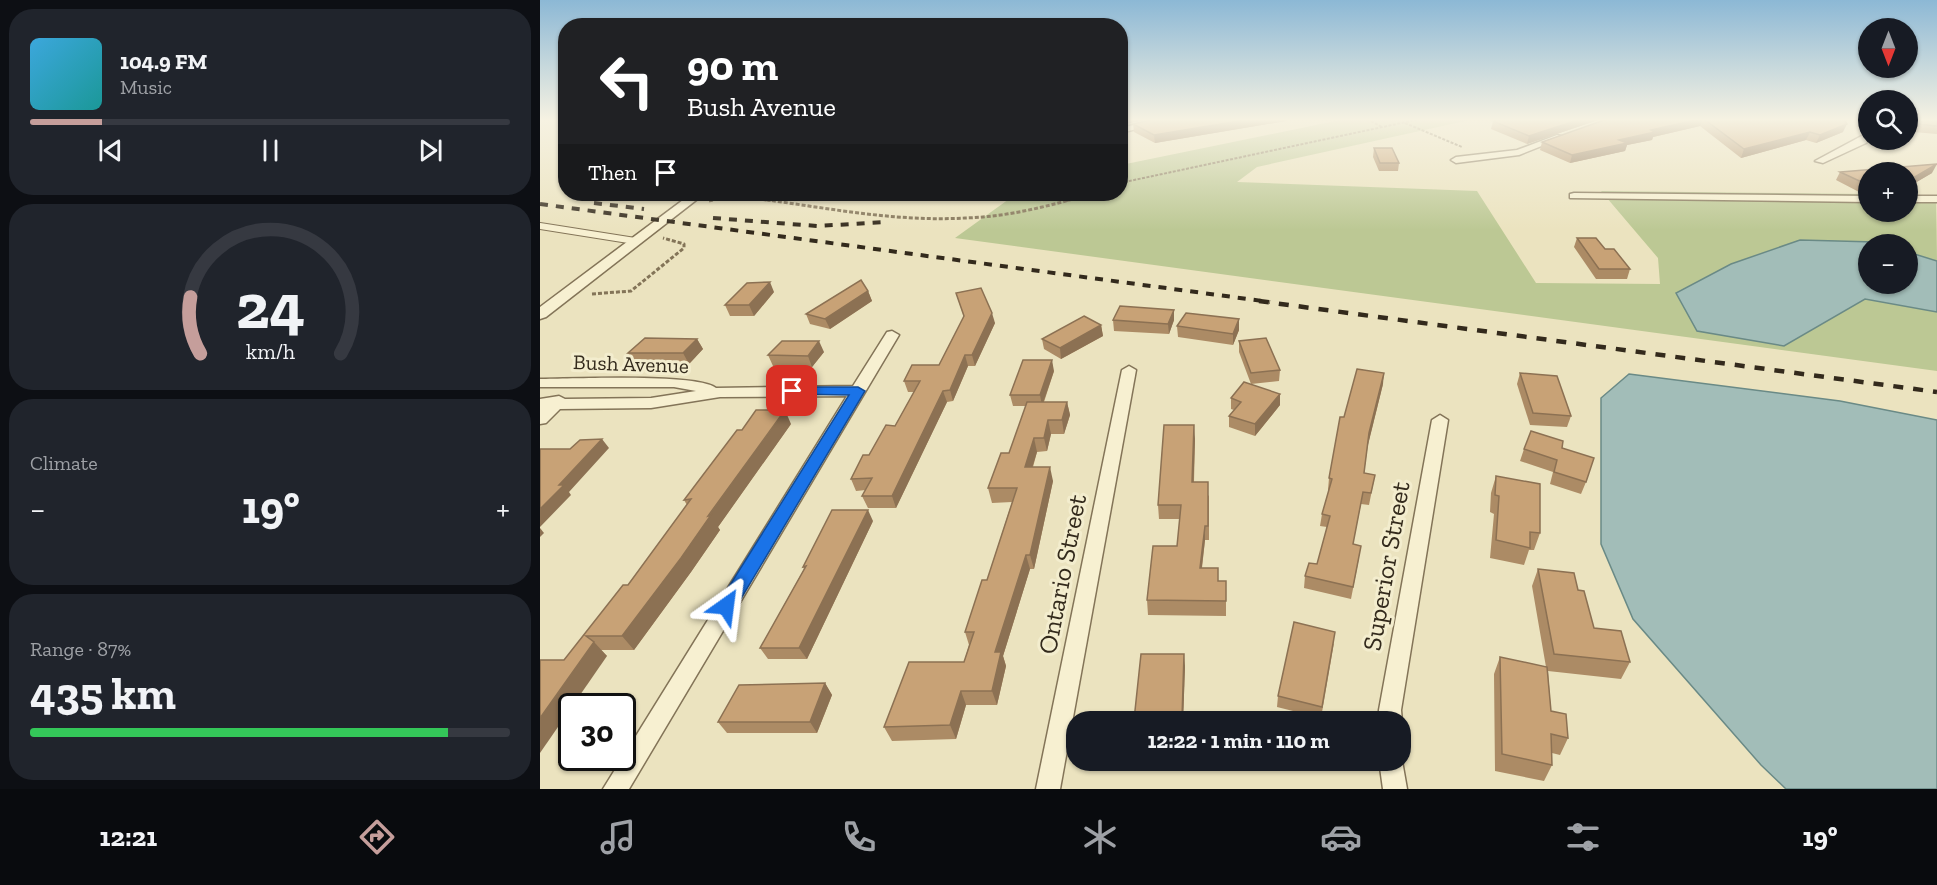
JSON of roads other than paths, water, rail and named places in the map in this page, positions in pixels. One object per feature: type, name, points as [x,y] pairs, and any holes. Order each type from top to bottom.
[{"type":"street","points":[[1455,160],[1489,156]]},
{"type":"street","points":[[1820,161],[1831,156]]},
{"type":"street","points":[[1574,196],[1858,199]]},
{"type":"street","points":[[1918,199],[1937,200]]},
{"type":"street","points":[[540,314],[635,241],[698,201]]},
{"type":"street","points":[[615,789],[892,335]]},
{"type":"street","name":"Ontario Street","points":[[1048,789],[1129,370]]},
{"type":"street","points":[[540,418],[548,404],[578,382]]},
{"type":"street","name":"Bush Avenue","points":[[540,383],[674,383],[720,392]]},
{"type":"street","name":"Bush Avenue","points":[[548,404],[651,403],[720,392],[858,391]]},
{"type":"street","name":"Superior Street","points":[[1390,711],[1440,420]]},
{"type":"street","points":[[1393,771],[1395,789]]},
{"type":"lane","points":[[540,226],[635,241]]},
{"type":"water","points":[[1800,240],[1858,242],[1858,294],[1918,294],[1918,255],[1937,261],[1937,312],[1865,299],[1784,346],[1697,331],[1676,293],[1731,264]]},
{"type":"water","points":[[1629,374],[1840,401],[1937,420],[1937,789],[1786,789],[1761,765],[1633,619],[1601,544],[1601,398]]},
{"type":"railway","points":[[594,203],[644,209]]},
{"type":"railway","points":[[540,204],[1270,302]]},
{"type":"railway","points":[[713,218],[817,226],[887,222]]},
{"type":"railway","points":[[1259,301],[1937,392]]}]
